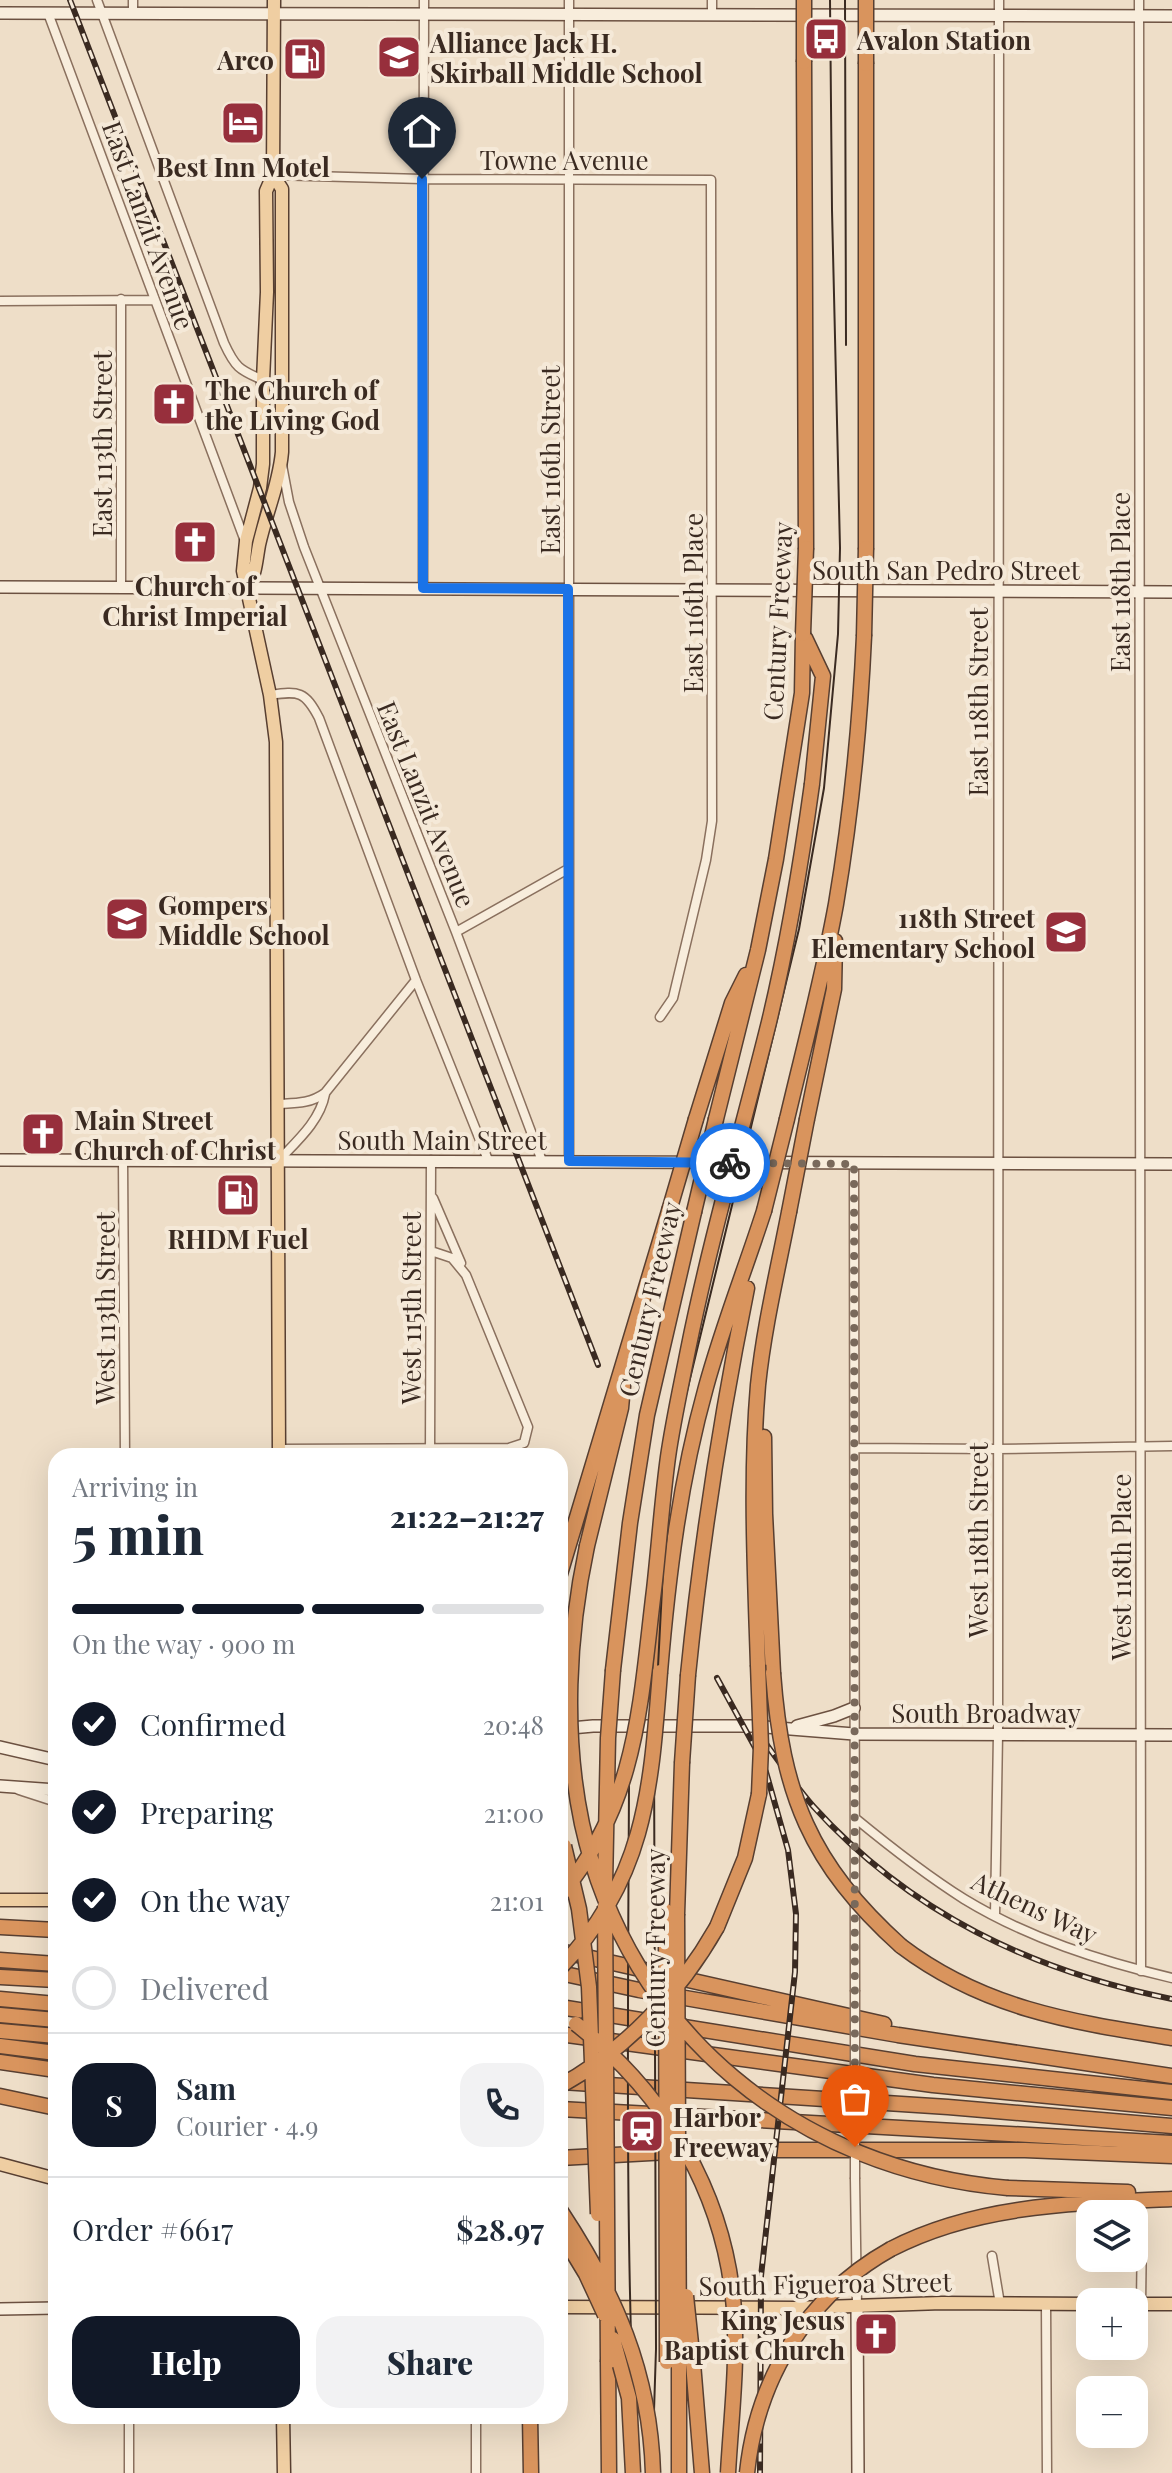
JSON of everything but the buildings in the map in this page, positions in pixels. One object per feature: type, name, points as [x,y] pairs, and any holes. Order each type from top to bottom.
[{"type":"highway","name":"Century Freeway","points":[[609,2473],[605,1861],[613,1670],[630,1523],[647,1415],[758,950],[802,693],[806,548],[804,0]]},
{"type":"highway","name":"Century Freeway","points":[[679,2473],[679,2244],[672,1913],[678,1880],[688,1675],[718,1436],[764,1211],[836,905],[854,775],[864,636],[866,548],[866,0]]},
{"type":"highway","points":[[568,1885],[601,1835],[631,1759],[668,1457],[682,1379],[697,1307],[773,1004],[797,890],[823,676],[803,634]]},
{"type":"highway","points":[[568,2080],[591,2067],[651,2015],[687,1975],[717,1927],[745,1858],[759,1794],[761,1747],[754,1516],[756,1423],[763,1348],[834,989],[836,905]]},
{"type":"highway","points":[[568,1548],[732,1003],[758,950]]},
{"type":"highway","points":[[568,1961],[614,1896],[638,1839],[651,1779],[671,1558],[686,1474],[706,1386],[764,1211]]},
{"type":"highway","points":[[774,1287],[766,1380],[764,1472],[773,1673],[785,1765],[807,1827],[841,1884],[870,1918],[901,1946],[950,1979],[1003,2002],[1042,2014],[1172,2038]]},
{"type":"highway","points":[[628,1346],[621,1408],[587,1546],[578,1600],[572,1662],[572,1735],[577,1796],[601,1886],[626,1944],[646,1977],[670,2012],[711,2057],[760,2099],[839,2146],[887,2165],[946,2180],[1008,2188],[1172,2192]]},
{"type":"highway","points":[[568,1856],[578,1901],[591,2001],[597,2213],[608,2362]]},
{"type":"highway","points":[[672,1913],[680,2363],[702,2473]]},
{"type":"highway","points":[[0,1926],[48,1924]]},
{"type":"highway","points":[[0,1926],[48,1929]]},
{"type":"highway","points":[[568,1953],[1009,2052]]},
{"type":"highway","points":[[0,1960],[48,1963]]},
{"type":"highway","points":[[568,1973],[705,2002],[1172,2076]]},
{"type":"highway","points":[[0,1977],[48,1980]]},
{"type":"highway","points":[[0,1998],[48,2001]]},
{"type":"highway","points":[[568,2011],[906,2063],[1172,2092]]},
{"type":"highway","points":[[0,2015],[48,2019]]},
{"type":"highway","points":[[568,2017],[608,2050],[651,2096],[686,2149],[711,2205],[728,2266],[734,2307],[735,2350],[728,2473]]},
{"type":"highway","points":[[0,2031],[48,2035]]},
{"type":"highway","points":[[568,2035],[933,2085],[1172,2108]]},
{"type":"highway","points":[[0,2046],[48,2052]]},
{"type":"highway","points":[[0,2062],[48,2069]]},
{"type":"highway","points":[[568,2084],[948,2107],[1172,2126]]},
{"type":"highway","points":[[6,2097],[48,2101]]},
{"type":"highway","points":[[6,2097],[48,2106]]},
{"type":"highway","points":[[568,2109],[1172,2143]]},
{"type":"highway","points":[[568,2158],[705,2150],[1025,2150],[1172,2156]]},
{"type":"highway","points":[[747,2473],[761,2402],[779,2362],[815,2310],[868,2262],[935,2229],[1009,2211],[1069,2203],[1172,2199]]},
{"type":"highway","points":[[568,2222],[594,2262],[635,2359],[647,2413],[653,2473]]},
{"type":"highway","points":[[568,2244],[591,2283],[614,2342],[629,2398],[633,2473]]},
{"type":"highway","points":[[530,2424],[531,2473]]},
{"type":"main road","points":[[273,7],[273,175],[266,191],[263,464],[246,541],[243,571],[270,695],[276,742],[279,1448]]},
{"type":"main road","points":[[0,13],[133,13],[273,7],[424,14],[569,16],[1172,16]]},
{"type":"main road","points":[[248,587],[256,573],[259,545],[278,484],[281,456],[282,189],[273,175]]},
{"type":"main road","points":[[263,380],[271,387],[271,429],[281,456]]},
{"type":"main road","name":"South San Pedro Street","points":[[0,587],[1172,592]]},
{"type":"main road","name":"South Main Street","points":[[0,1160],[1172,1164]]},
{"type":"main road","points":[[789,1729],[854,1708]]},
{"type":"main road","name":"South Broadway","points":[[568,1728],[752,1726],[854,1734],[1172,1735]]},
{"type":"main road","points":[[0,1747],[48,1758]]},
{"type":"main road","points":[[5,1787],[48,1790]]},
{"type":"main road","points":[[0,1900],[48,1900]]},
{"type":"main road","points":[[0,2164],[48,2177]]},
{"type":"main road","name":"South Figueroa Street","points":[[568,2307],[1076,2304]]},
{"type":"main road","points":[[1148,2304],[1172,2304]]},
{"type":"main road","points":[[857,2306],[858,2473]]},
{"type":"main road","points":[[0,2309],[48,2308]]},
{"type":"main road","points":[[283,2424],[284,2473]]},
{"type":"street","name":"East Lanzit Avenue","points":[[97,0],[224,343],[234,364],[263,380]]},
{"type":"street","points":[[133,0],[133,13]]},
{"type":"street","points":[[423,588],[424,0]]},
{"type":"street","name":"East 116th Street","points":[[569,0],[569,1161]]},
{"type":"street","points":[[712,0],[712,15]]},
{"type":"street","name":"East 118th Street","points":[[997,1164],[999,0]]},
{"type":"street","name":"East 118th Place","points":[[1139,0],[1139,1164]]},
{"type":"street","name":"East Lanzit Avenue","points":[[48,13],[246,541]]},
{"type":"street","name":"Towne Avenue","points":[[273,175],[711,180]]},
{"type":"street","name":"East 116th Place","points":[[660,1017],[673,998],[706,860],[712,821],[711,180]]},
{"type":"street","name":"East 113th Street","points":[[121,299],[121,588]]},
{"type":"street","points":[[0,301],[155,300]]},
{"type":"street","name":"East Lanzit Avenue","points":[[281,456],[289,502],[320,587],[542,1161]]},
{"type":"street","points":[[270,695],[302,693],[319,718],[416,980],[488,1160]]},
{"type":"street","points":[[456,932],[568,869]]},
{"type":"street","points":[[277,1104],[306,1103],[325,1093],[416,980]]},
{"type":"street","points":[[278,1161],[301,1138],[322,1108],[325,1093]]},
{"type":"street","name":"West 115th Street","points":[[430,1448],[431,1160]]},
{"type":"street","name":"West 113th Street","points":[[123,1161],[125,1448]]},
{"type":"street","points":[[854,1164],[857,2306]]},
{"type":"street","name":"West 118th Street","points":[[995,1916],[998,1734],[997,1164]]},
{"type":"street","name":"West 118th Place","points":[[1139,1164],[1141,1971]]},
{"type":"street","points":[[431,1192],[528,1427],[524,1443],[509,1448]]},
{"type":"street","points":[[431,1251],[452,1258],[466,1275]]},
{"type":"street","points":[[855,1448],[1172,1446]]},
{"type":"street","points":[[5,1787],[48,1800]]},
{"type":"street","name":"Athens Way","points":[[855,1818],[964,1899],[995,1916],[1093,1957],[1172,1978]]},
{"type":"street","points":[[992,2256],[1000,2304]]},
{"type":"street","points":[[1046,2304],[1047,2473]]},
{"type":"street","points":[[129,2424],[129,2473]]},
{"type":"street","points":[[476,2424],[476,2473]]},
{"type":"tram line","points":[[636,2473],[629,2215],[629,1784],[638,1672],[671,1457],[799,929],[824,788],[838,634],[840,548],[830,0]]},
{"type":"tram line","points":[[845,0],[846,345]]},
{"type":"tram line","points":[[652,2473],[656,2349],[654,1745],[663,1569]]},
{"type":"railway","points":[[70,0],[598,1365]]},
{"type":"railway","points":[[717,1678],[766,1772],[788,1850],[796,1914],[795,1972],[761,2276],[760,2473]]},
{"type":"railway","points":[[758,1733],[813,1806],[851,1844],[932,1907],[1022,1954],[1070,1972],[1172,1999]]},
{"type":"way so far","points":[[730,1163],[854,1164],[855,2147]]},
{"type":"place","name":"Avalon Station","points":[[826,39]]},
{"type":"place","name":"Alliance Jack H. Skirball Middle School","points":[[399,57]]},
{"type":"place","name":"Arco","points":[[305,59]]},
{"type":"place","name":"Best Inn Motel","points":[[243,123]]},
{"type":"place","name":"The Church of the Living God","points":[[174,404]]},
{"type":"place","name":"Church of Christ Imperial","points":[[195,542]]},
{"type":"place","name":"Gompers Middle School","points":[[127,919]]},
{"type":"place","name":"118th Street Elementary School","points":[[1066,932]]},
{"type":"place","name":"Main Street Church of Christ","points":[[43,1134]]},
{"type":"place","name":"RHDM Fuel","points":[[238,1195]]},
{"type":"place","name":"Harbor Freeway","points":[[642,2131]]},
{"type":"place","name":"King Jesus Baptist Church","points":[[876,2334]]},
{"type":"route","points":[[422,179],[423,588],[568,589],[569,1161],[730,1163]]}]
